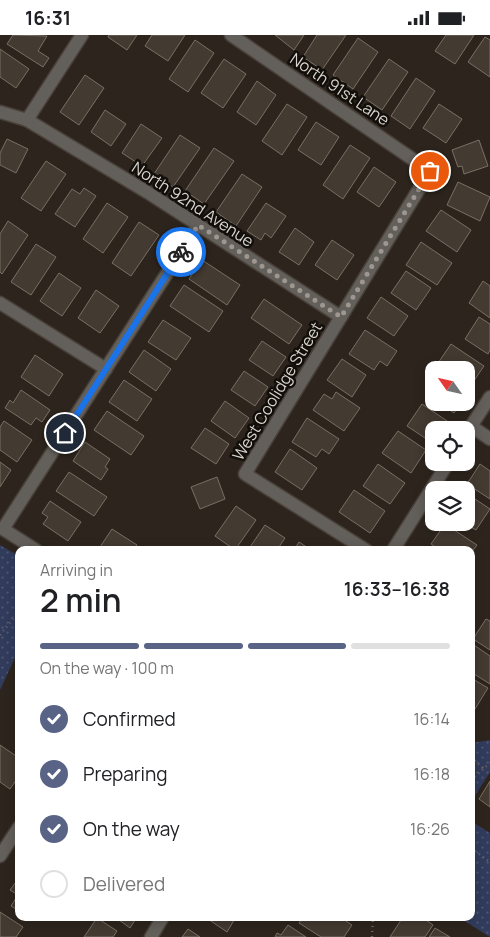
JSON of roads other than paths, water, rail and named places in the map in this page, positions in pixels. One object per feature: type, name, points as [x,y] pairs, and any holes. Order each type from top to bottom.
[{"type":"street","points":[[28,120],[82,35]]},
{"type":"street","name":"North 91st Lane","points":[[231,35],[430,171]]},
{"type":"street","name":"North 92nd Avenue","points":[[0,113],[28,120],[198,225],[341,317]]},
{"type":"street","name":"West Coolidge Street","points":[[360,546],[245,474],[430,171]]},
{"type":"street","points":[[30,546],[3,529],[198,225]]},
{"type":"street","points":[[0,303],[106,369]]},
{"type":"street","points":[[475,421],[490,397]]},
{"type":"street","points":[[475,433],[490,439]]},
{"type":"street","points":[[396,546],[443,471]]},
{"type":"street","points":[[0,856],[15,833]]},
{"type":"street","points":[[151,937],[161,921]]}]
